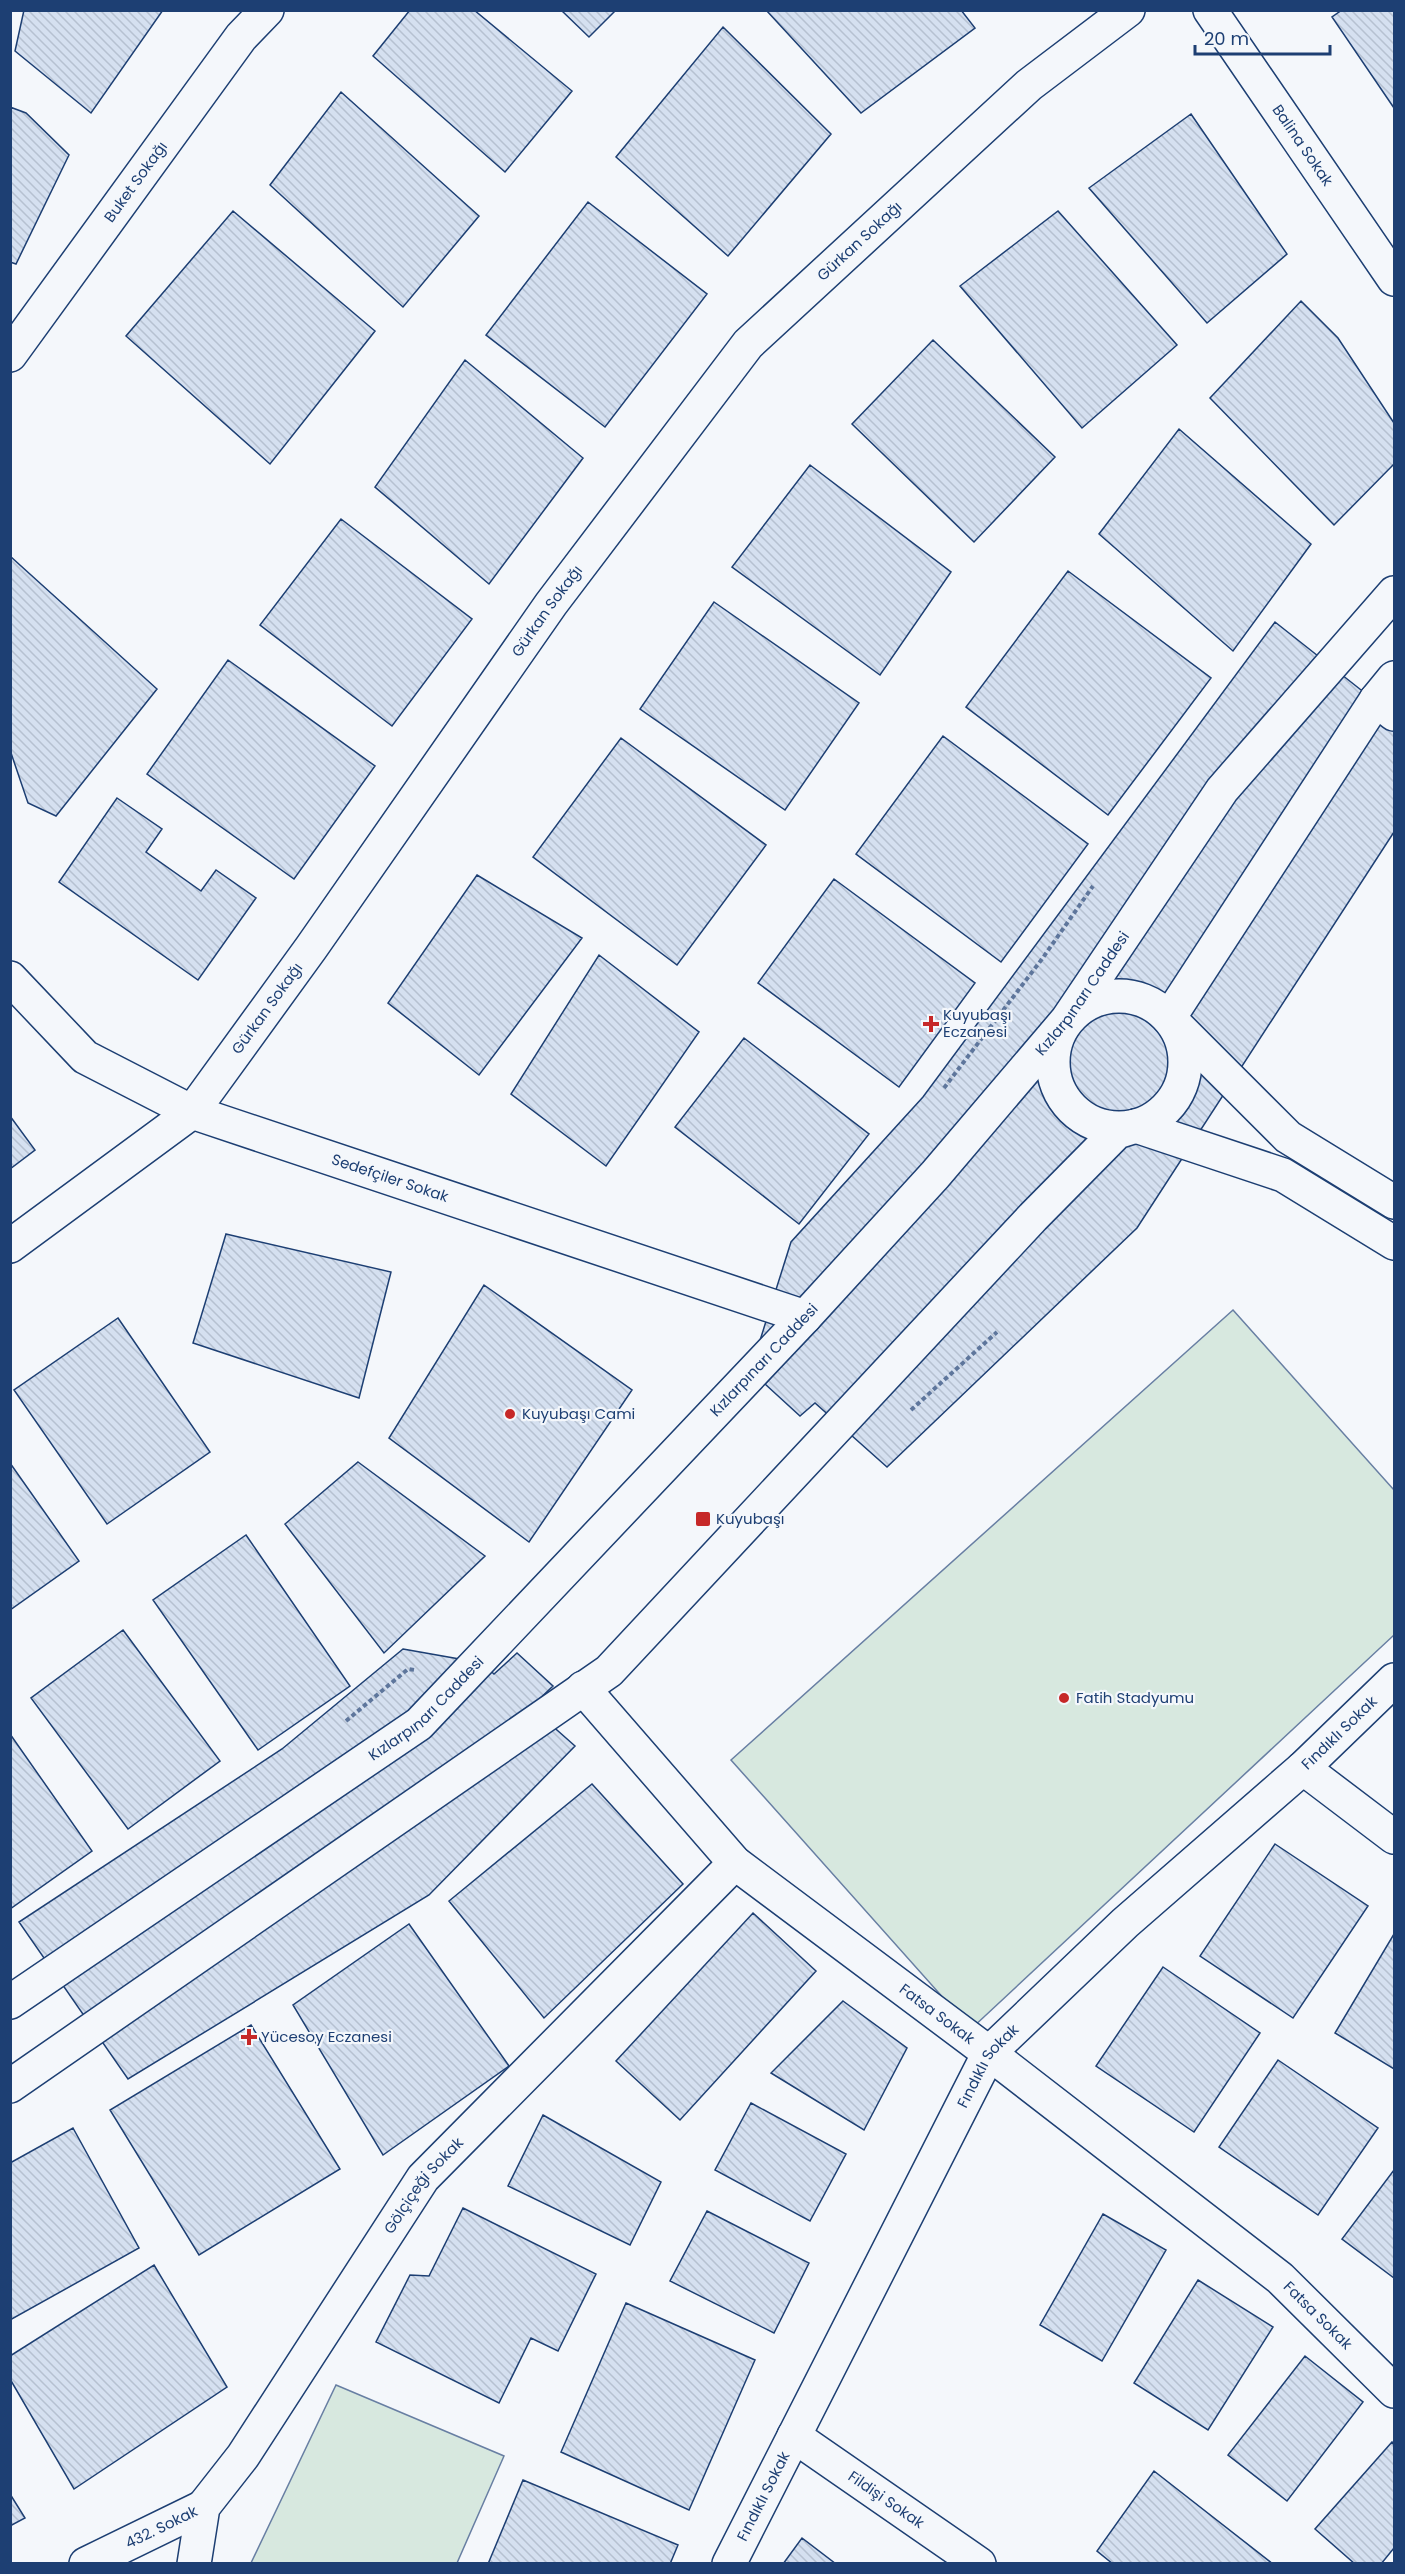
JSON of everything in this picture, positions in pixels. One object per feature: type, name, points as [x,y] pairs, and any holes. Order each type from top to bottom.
[{"type":"street","name":"Buket Sokağı","points":[[10,355],[241,37],[267,10]]},
{"type":"street","name":"Gürkan Sokağı","points":[[10,1246],[192,1112],[311,948],[551,604],[747,344],[1029,85],[1128,10]]},
{"type":"street","name":"Balina Sokak","points":[[1210,10],[1395,279]]},
{"type":"street","name":"Kızlarpınarı Caddesi","points":[[10,2002],[419,1724],[805,1317],[935,1175],[1067,1020],[1222,790],[1395,593]]},
{"type":"street","points":[[1169,1018],[1389,697]]},
{"type":"street","name":"Sedefçiler Sokak","points":[[10,978],[85,1057],[192,1112],[805,1317]]},
{"type":"street","points":[[1395,1202],[1288,1137],[1169,1018],[1157,1007],[1139,998],[1115,995],[1092,1000],[1077,1009],[1057,1036],[1053,1053],[1053,1075],[1061,1094],[1074,1110],[1090,1122],[1110,1128],[1136,1126],[1283,1175],[1395,1243]]},
{"type":"street","points":[[10,2086],[609,1671],[1033,1217],[1094,1155],[1117,1132],[1150,1121],[1166,1110],[1179,1092],[1185,1073],[1185,1051],[1179,1032],[1169,1018]]},
{"type":"street","name":"Fındıklı Sokak","points":[[729,2564],[988,2053],[1125,1923],[1303,1768],[1395,1680]]},
{"type":"street","name":"Fatsa Sokak","points":[[583,1688],[735,1863],[988,2053],[1281,2278],[1395,2391]]},
{"type":"street","points":[[1303,1768],[1395,1837]]},
{"type":"street","name":"Gölçiçeği Sokak","points":[[194,2564],[203,2507],[243,2456],[423,2178],[735,1863]]},
{"type":"street","name":"Fildişi Sokak","points":[[794,2436],[979,2564]]},
{"type":"street","name":"432. Sokak","points":[[86,2564],[203,2507]]},
{"type":"path","points":[[944,1088],[1042,959],[1093,886]]},
{"type":"path","points":[[909,1412],[997,1332]]},
{"type":"path","points":[[337,1729],[408,1669]]},
{"type":"shaded area","name":"Fatih Stadyumu","points":[[1233,1310],[1394,1490],[1394,1635],[971,2029],[731,1760]]},
{"type":"shaded area","points":[[336,2385],[504,2456],[457,2563],[251,2563]]},
{"type":"building","points":[[24,10],[163,10],[91,113],[15,51]]},
{"type":"building","points":[[410,10],[474,10],[572,91],[505,172],[373,56]]},
{"type":"building","points":[[561,10],[616,10],[589,37]]},
{"type":"building","points":[[766,10],[961,10],[975,28],[861,113]]},
{"type":"building","points":[[1342,10],[1394,10],[1394,108],[1332,17]]},
{"type":"building","points":[[723,27],[831,134],[728,256],[616,157]]},
{"type":"building","points":[[341,92],[479,216],[403,307],[270,185]]},
{"type":"building","points":[[10,107],[26,113],[69,155],[16,264],[10,262]]},
{"type":"building","points":[[1191,114],[1287,254],[1207,323],[1089,188]]},
{"type":"building","points":[[588,202],[707,294],[605,427],[486,335]]},
{"type":"building","points":[[233,211],[375,331],[270,464],[126,336]]},
{"type":"building","points":[[1058,211],[1177,345],[1082,428],[960,286]]},
{"type":"building","points":[[1301,301],[1338,338],[1394,423],[1394,464],[1334,525],[1210,398]]},
{"type":"building","points":[[933,340],[1055,457],[974,542],[852,424]]},
{"type":"building","points":[[465,360],[583,458],[489,584],[375,487]]},
{"type":"building","points":[[1179,429],[1311,544],[1233,651],[1099,534]]},
{"type":"building","points":[[810,465],[951,572],[880,675],[732,567]]},
{"type":"building","points":[[341,519],[472,619],[392,726],[260,625]]},
{"type":"building","points":[[10,556],[157,689],[56,816],[28,803],[10,750]]},
{"type":"building","points":[[1068,571],[1211,678],[1108,815],[966,707]]},
{"type":"building","points":[[714,602],[859,703],[785,810],[640,709]]},
{"type":"building","points":[[1275,622],[1394,716],[1394,832],[1137,1228],[887,1467],[815,1403],[800,1416],[765,1384],[779,1369],[757,1350],[791,1242],[923,1097]]},
{"type":"building","points":[[228,660],[375,766],[294,879],[147,774]]},
{"type":"building","points":[[943,736],[1088,844],[1001,962],[856,854]]},
{"type":"building","points":[[621,738],[766,845],[677,965],[533,857]]},
{"type":"building","points":[[117,798],[162,829],[146,852],[201,891],[216,870],[256,898],[198,980],[59,882]]},
{"type":"building","points":[[477,875],[582,938],[479,1075],[388,1003]]},
{"type":"building","points":[[834,879],[975,983],[899,1087],[758,983]]},
{"type":"building","points":[[599,955],[699,1032],[606,1166],[511,1094]]},
{"type":"building","points":[[744,1038],[869,1134],[799,1224],[675,1127]]},
{"type":"building","points":[[10,1116],[35,1150],[10,1169]]},
{"type":"building","points":[[226,1234],[391,1272],[359,1398],[193,1343]]},
{"type":"building","name":"Kuyubaşı Cami","points":[[484,1285],[632,1390],[529,1542],[389,1438]]},
{"type":"building","points":[[118,1318],[210,1452],[107,1524],[14,1390]]},
{"type":"building","points":[[358,1462],[485,1556],[384,1653],[285,1524]]},
{"type":"building","points":[[10,1463],[79,1561],[10,1610]]},
{"type":"building","points":[[246,1535],[350,1686],[258,1750],[153,1600]]},
{"type":"building","points":[[123,1630],[220,1761],[128,1829],[31,1698]]},
{"type":"building","points":[[403,1649],[482,1663],[494,1674],[517,1653],[553,1686],[531,1707],[575,1746],[429,1895],[128,2079],[19,1922],[282,1749]]},
{"type":"building","points":[[10,1734],[92,1851],[10,1909]]},
{"type":"building","points":[[592,1784],[683,1884],[544,2018],[449,1901]]},
{"type":"building","points":[[1275,1844],[1368,1906],[1293,2018],[1200,1956]]},
{"type":"building","points":[[753,1913],[816,1971],[680,2120],[616,2061]]},
{"type":"building","points":[[409,1924],[509,2066],[383,2155],[293,2005]]},
{"type":"building","points":[[1394,1934],[1394,2069],[1335,2033]]},
{"type":"building","points":[[1163,1967],[1260,2033],[1194,2132],[1096,2066]]},
{"type":"building","points":[[843,2001],[907,2048],[864,2130],[771,2073]]},
{"type":"building","points":[[251,2025],[340,2169],[199,2255],[110,2110]]},
{"type":"building","points":[[1278,2060],[1378,2128],[1318,2215],[1219,2147]]},
{"type":"building","points":[[751,2103],[846,2154],[810,2221],[715,2170]]},
{"type":"building","points":[[543,2115],[661,2182],[630,2245],[508,2186]]},
{"type":"building","points":[[73,2128],[139,2248],[10,2320],[10,2163]]},
{"type":"building","points":[[1394,2170],[1394,2278],[1342,2239]]},
{"type":"building","points":[[463,2208],[596,2274],[558,2351],[531,2338],[499,2403],[376,2342],[410,2275],[429,2276]]},
{"type":"building","points":[[707,2211],[809,2263],[774,2333],[670,2281]]},
{"type":"building","points":[[1103,2214],[1166,2250],[1102,2361],[1040,2325]]},
{"type":"building","points":[[154,2265],[227,2387],[74,2489],[10,2379],[10,2356]]},
{"type":"building","points":[[1198,2280],[1273,2327],[1208,2430],[1134,2383]]},
{"type":"building","points":[[626,2303],[755,2360],[689,2510],[561,2452]]},
{"type":"building","points":[[1305,2356],[1363,2402],[1287,2501],[1228,2455]]},
{"type":"building","points":[[1392,2442],[1394,2445],[1394,2548],[1381,2564],[1355,2564],[1315,2529]]},
{"type":"building","points":[[1154,2471],[1273,2564],[1113,2564],[1097,2551]]},
{"type":"building","points":[[523,2480],[678,2545],[670,2564],[488,2564]]},
{"type":"building","points":[[10,2494],[25,2518],[10,2526]]},
{"type":"building","points":[[802,2538],[836,2564],[783,2564]]},
{"type":"place","name":"Kuyubaşı Eczanesi","points":[[931,1024]]},
{"type":"place","name":"Kuyubaşı Cami","points":[[510,1414]]},
{"type":"place","name":"Kuyubaşı","points":[[703,1519]]},
{"type":"place","name":"Fatih Stadyumu","points":[[1064,1698]]},
{"type":"place","name":"Yücesoy Eczanesi","points":[[249,2037]]}]
